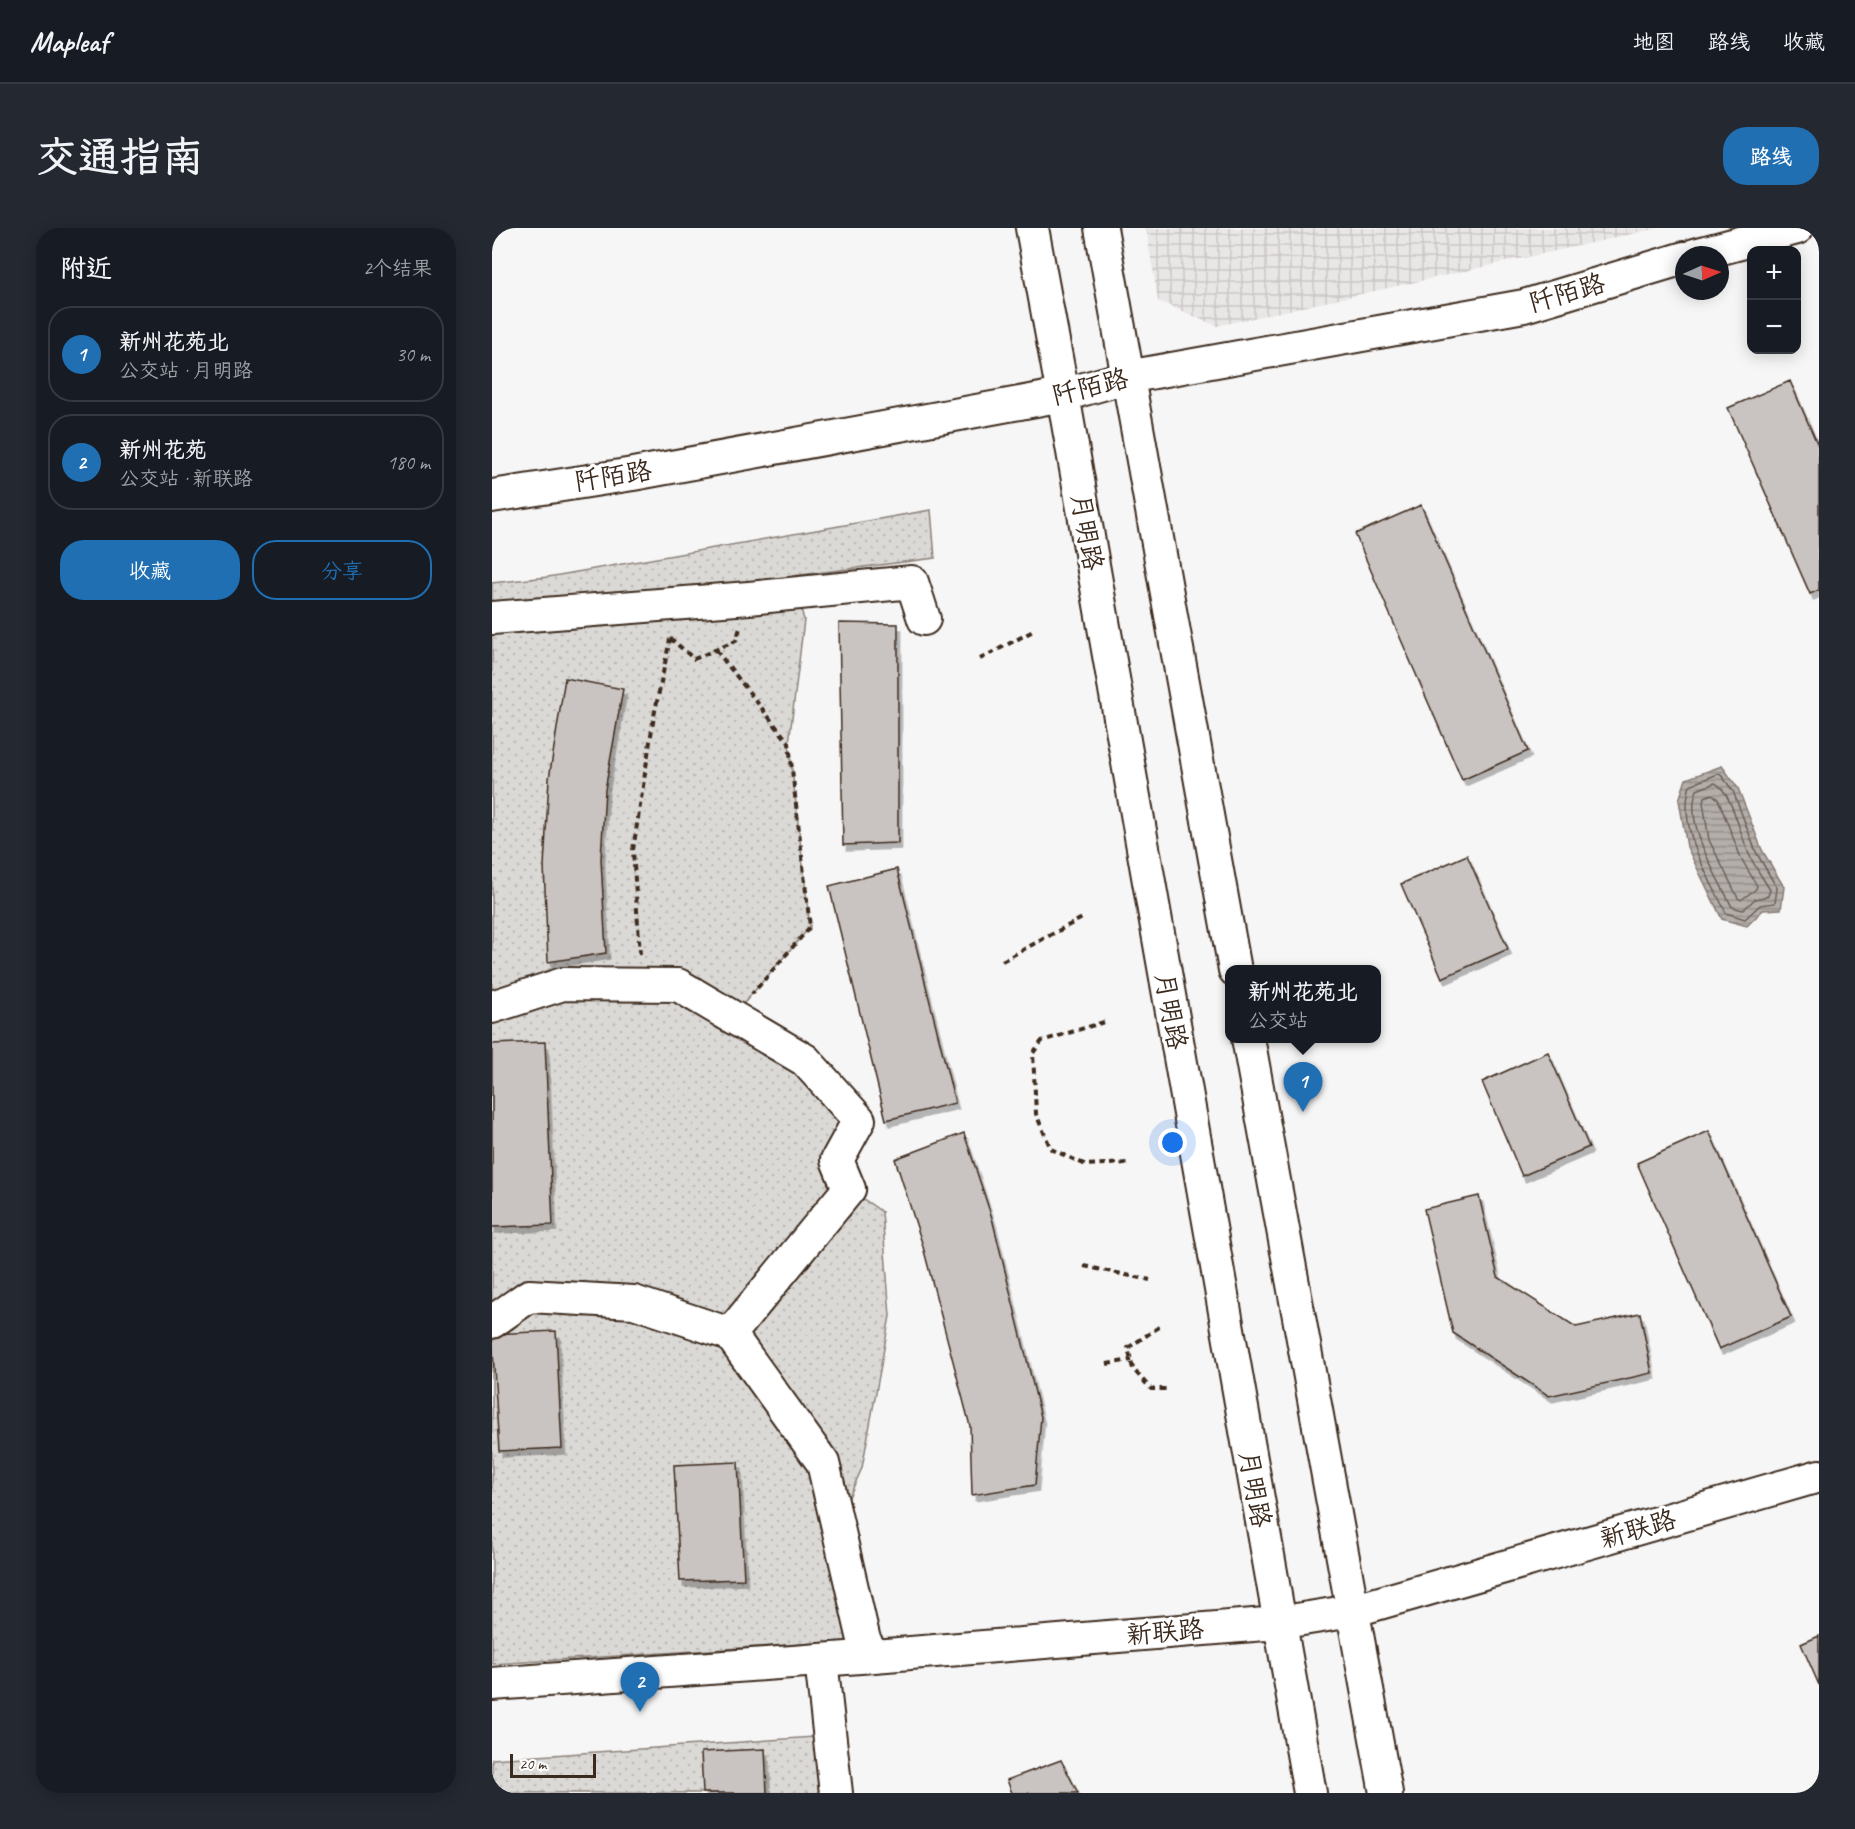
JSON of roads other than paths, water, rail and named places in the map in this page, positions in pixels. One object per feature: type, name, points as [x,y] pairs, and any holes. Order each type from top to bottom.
[{"type":"street","name":"月明路","points":[[1032,228],[1310,1793]]},
{"type":"street","points":[[1101,228],[1234,965]]},
{"type":"street","points":[[1729,246],[1797,228]]},
{"type":"street","name":"阡陌路","points":[[492,496],[633,474],[1063,395],[1127,377],[1524,306],[1675,261]]},
{"type":"street","points":[[492,618],[749,598],[912,582],[924,619]]},
{"type":"street","points":[[492,1006],[563,984],[678,985],[804,1059],[859,1120],[837,1160],[849,1189],[730,1334]]},
{"type":"street","points":[[1249,1043],[1386,1793]]},
{"type":"street","points":[[492,1322],[530,1296],[634,1302],[730,1334],[823,1463],[864,1640],[874,1656]]},
{"type":"street","name":"新联路","points":[[492,1684],[1278,1623],[1352,1611],[1819,1476]]},
{"type":"street","points":[[821,1660],[836,1793]]},
{"type":"water","points":[[1722,766],[1738,788],[1762,850],[1784,887],[1781,909],[1763,910],[1747,926],[1722,919],[1687,847],[1679,800],[1686,779]]},
{"type":"place","name":"新州花苑北","points":[[1303,1112]]},
{"type":"place","name":"新州花苑","points":[[640,1712]]}]
